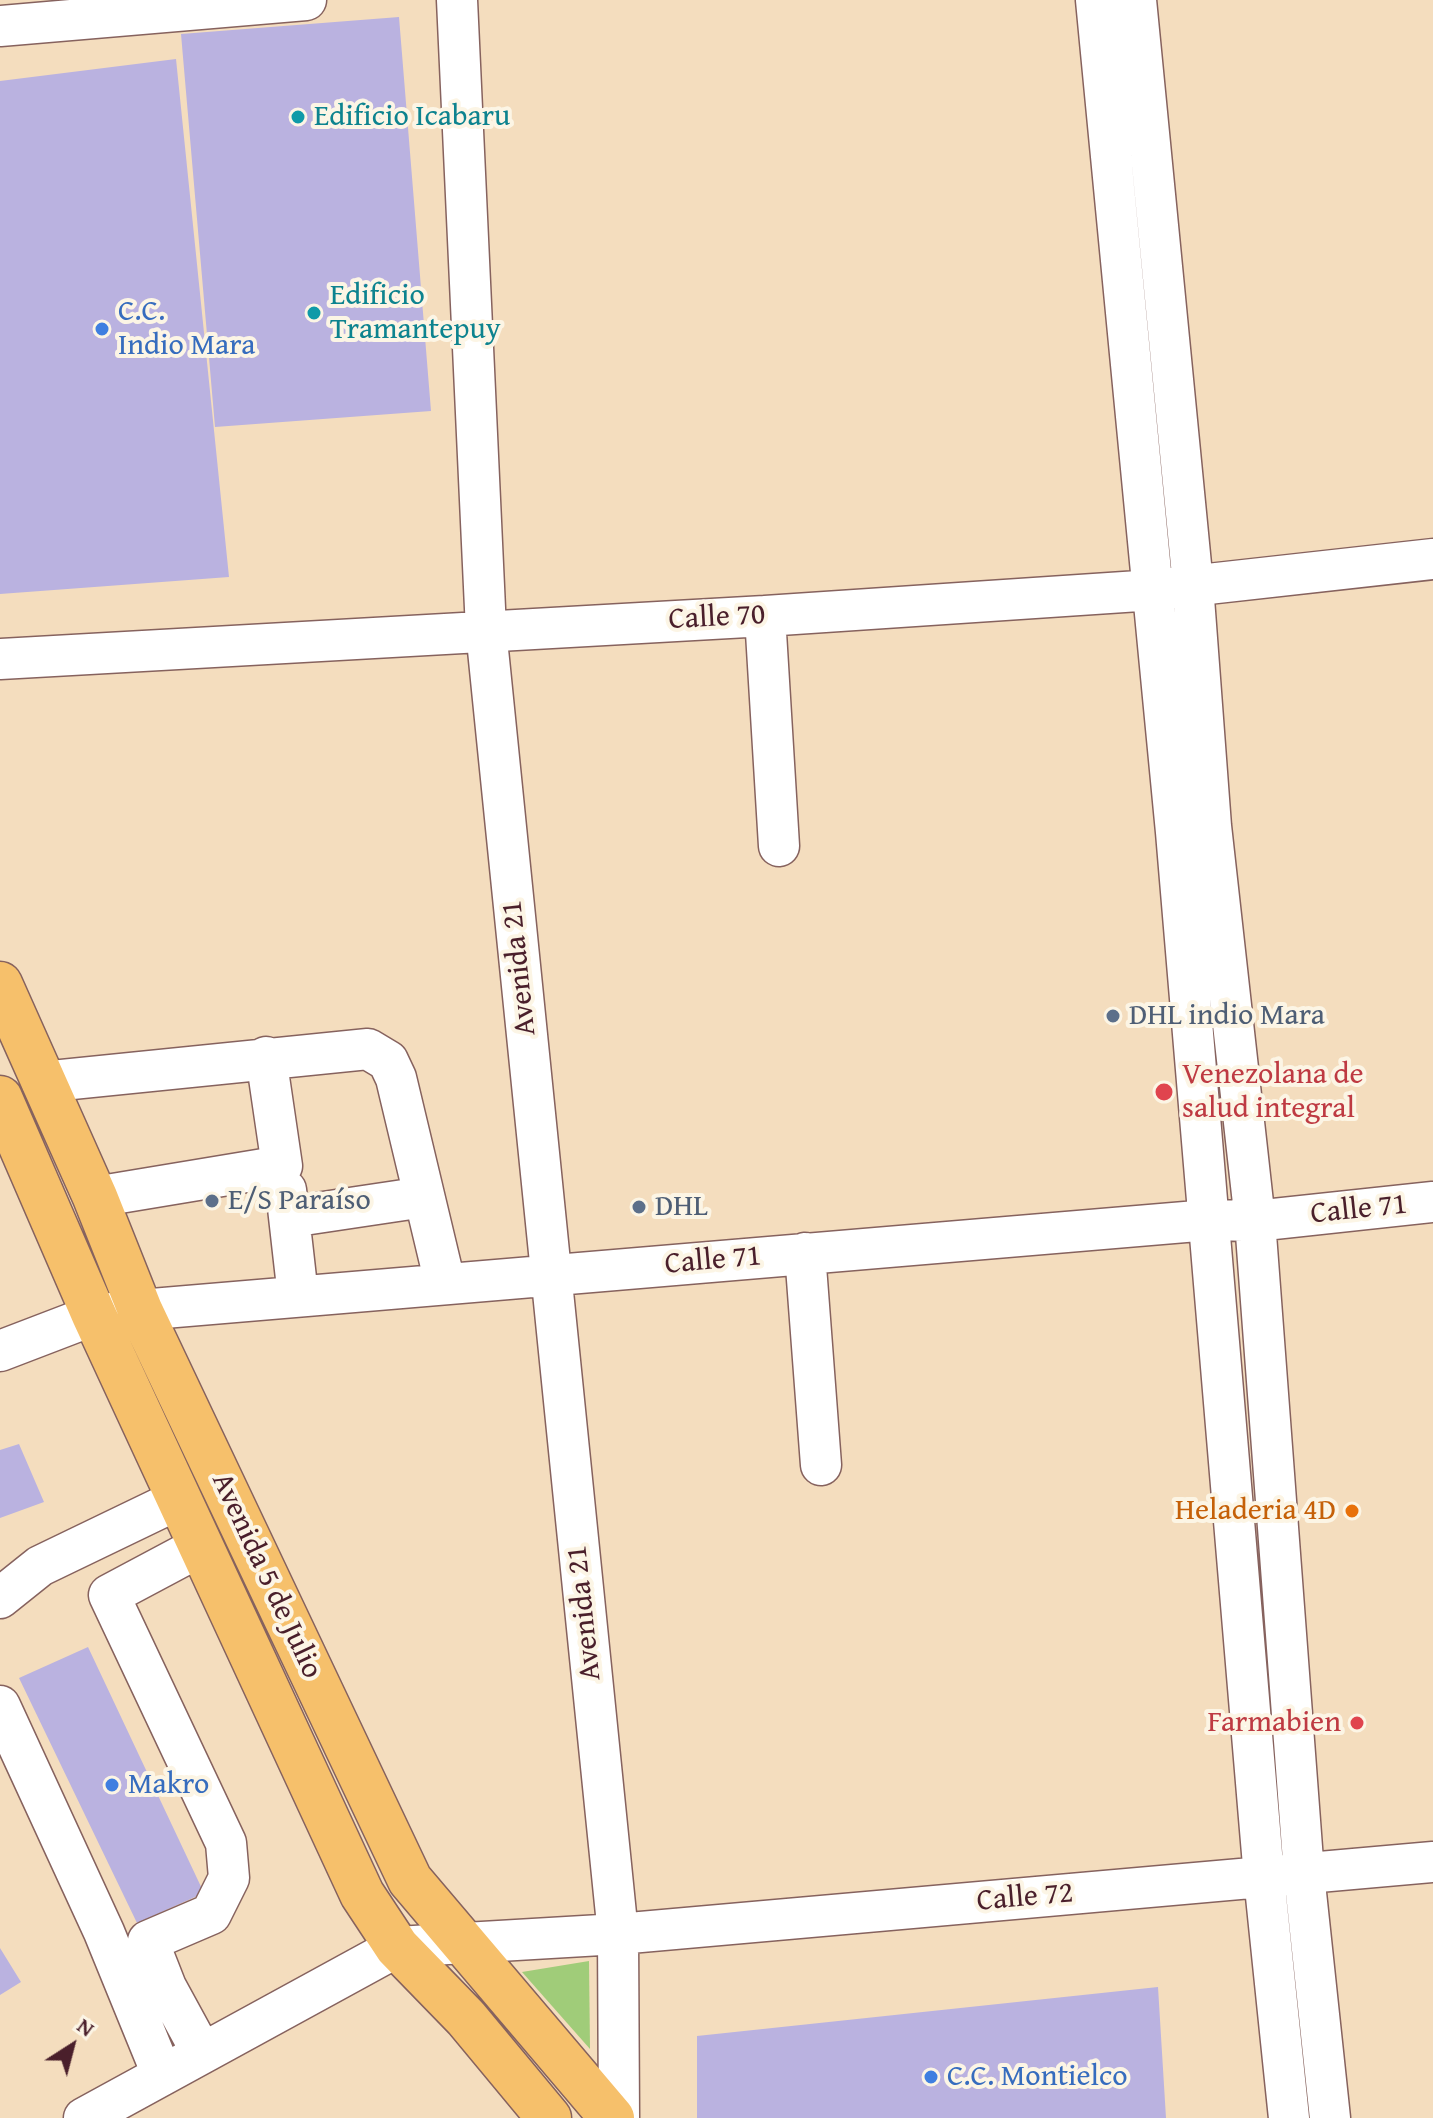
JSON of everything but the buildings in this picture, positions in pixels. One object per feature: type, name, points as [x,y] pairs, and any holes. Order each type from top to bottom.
[{"type":"main road","name":"Avenida 5 de Julio","points":[[0,984],[95,1197],[140,1310],[410,1880],[612,2118]]},
{"type":"main road","name":"Avenida 5 de Julio","points":[[0,1098],[94,1315],[362,1894],[397,1947],[466,2018],[549,2118]]},
{"type":"street","points":[[0,26],[306,0]]},
{"type":"street","name":"Avenida 21","points":[[457,0],[486,630],[618,1934],[619,2118]]},
{"type":"street","points":[[1096,0],[1173,588],[1211,826],[1255,1221],[1304,1874],[1330,2118]]},
{"type":"street","points":[[1136,0],[1209,1220],[1264,1877],[1289,2118]]},
{"type":"street","name":"Calle 70","points":[[0,659],[765,616],[1173,588],[1433,559]]},
{"type":"street","points":[[765,616],[779,846]]},
{"type":"street","points":[[42,1082],[368,1049],[388,1061],[396,1078],[445,1283]]},
{"type":"street","points":[[266,1057],[290,1217],[298,1296]]},
{"type":"street","points":[[95,1197],[282,1166]]},
{"type":"street","points":[[290,1217],[424,1197]]},
{"type":"street","name":"Calle 71","points":[[0,1351],[94,1315],[140,1310],[1209,1220],[1255,1221],[1433,1202]]},
{"type":"street","points":[[805,1253],[821,1465]]},
{"type":"street","points":[[0,1598],[40,1566],[179,1499]]},
{"type":"street","points":[[109,1595],[201,1546]]},
{"type":"street","points":[[78,1549],[109,1595],[226,1843],[229,1878],[211,1914],[148,1941],[104,1932]]},
{"type":"street","points":[[0,1706],[104,1932],[162,2074]]},
{"type":"street","name":"Calle 72","points":[[397,1947],[618,1934],[1433,1862]]},
{"type":"street","points":[[148,1941],[166,1987],[202,2053]]},
{"type":"street","points":[[84,2118],[397,1947]]},
{"type":"green space","points":[[589,1961],[590,2049],[522,1972]]},
{"type":"place","name":"Edificio Icabaru","points":[[298,117]]},
{"type":"place","name":"Edificio Tramantepuy","points":[[314,313]]},
{"type":"place","name":"C.C. Indio Mara","points":[[102,329]]},
{"type":"place","name":"DHL indio Mara","points":[[1113,1016]]},
{"type":"place","name":"Venezolana de salud integral","points":[[1164,1092]]},
{"type":"place","name":"E/S Paraíso","points":[[212,1201]]},
{"type":"place","name":"DHL","points":[[639,1207]]},
{"type":"place","name":"Heladeria 4D","points":[[1352,1511]]},
{"type":"place","name":"Farmabien","points":[[1357,1723]]},
{"type":"place","name":"Makro","points":[[112,1785]]},
{"type":"place","name":"C.C. Montielco","points":[[931,2077]]}]
